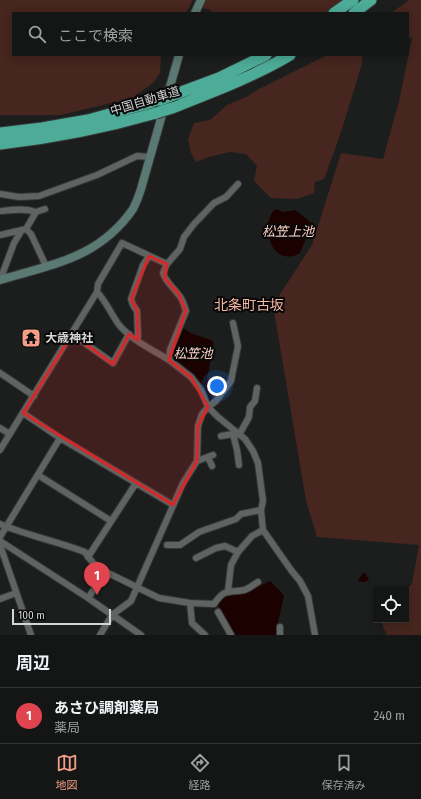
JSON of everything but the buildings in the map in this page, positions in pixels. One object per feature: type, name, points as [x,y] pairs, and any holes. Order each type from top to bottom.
[{"type":"highway","points":[[335,12],[353,0]]},
{"type":"highway","points":[[355,12],[371,0]]},
{"type":"highway","name":"中国自動車道","points":[[0,133],[88,120],[160,100],[219,78],[264,56]]},
{"type":"highway","name":"中国自動車道","points":[[0,144],[50,138],[98,128],[156,113],[228,86],[288,56]]},
{"type":"main road","points":[[195,12],[201,0]]},
{"type":"main road","points":[[1,280],[77,256],[100,243],[118,227],[134,208],[142,189],[179,56]]},
{"type":"street","points":[[0,194],[19,197],[39,196],[97,175],[137,156],[150,157]]},
{"type":"street","points":[[169,360],[170,350],[186,311],[179,294],[165,278],[163,273],[167,264],[180,249],[184,237],[194,224],[214,203],[226,197],[238,184]]},
{"type":"street","points":[[2,211],[18,209],[36,212]]},
{"type":"street","points":[[1,280],[14,243],[36,212],[45,209]]},
{"type":"street","points":[[0,235],[24,230],[31,234],[46,266]]},
{"type":"street","points":[[0,450],[24,414],[97,292],[98,284],[122,243],[167,264]]},
{"type":"street","points":[[137,339],[137,311],[131,299],[143,265],[149,256]]},
{"type":"street","points":[[97,292],[104,299],[120,325],[129,334],[169,360],[191,377],[201,390],[208,407],[236,433],[245,439],[253,451],[258,462],[263,501],[261,510],[263,530],[300,581],[308,596],[315,635]]},
{"type":"street","points":[[100,635],[112,615],[131,601],[173,505],[183,484],[197,461],[198,426],[202,414],[216,401],[231,381],[238,346],[233,323]]},
{"type":"street","points":[[72,334],[113,363],[129,334]]},
{"type":"street","points":[[0,373],[34,396]]},
{"type":"street","points":[[221,436],[236,433],[249,417],[250,407],[255,401],[257,388]]},
{"type":"street","points":[[24,414],[60,438],[173,505]]},
{"type":"street","points":[[0,428],[10,434]]},
{"type":"street","points":[[236,433],[239,465]]},
{"type":"street","points":[[0,537],[3,526],[38,475],[60,438]]},
{"type":"street","points":[[197,461],[210,456],[212,466]]},
{"type":"street","points":[[38,475],[111,521]]},
{"type":"street","points":[[88,557],[136,483]]},
{"type":"street","points":[[167,545],[180,545],[199,532],[236,519],[241,514],[261,510]]},
{"type":"street","points":[[3,526],[64,544],[85,552],[96,566],[159,598],[190,603],[214,604],[220,595],[228,591],[246,589],[258,582]]},
{"type":"street","points":[[228,591],[231,565],[238,552],[252,536],[263,530]]},
{"type":"street","points":[[0,541],[88,598],[141,635]]},
{"type":"street","points":[[0,545],[30,635]]},
{"type":"street","points":[[196,558],[216,548],[225,546],[238,552]]},
{"type":"street","points":[[3,554],[11,548]]},
{"type":"street","points":[[88,598],[106,572]]},
{"type":"street","points":[[0,599],[16,593]]},
{"type":"street","points":[[190,603],[192,623],[205,635]]},
{"type":"street","points":[[218,612],[231,635]]},
{"type":"street","points":[[280,627],[280,635]]},
{"type":"highlighted area","points":[[149,256],[167,264],[165,278],[179,294],[186,311],[169,360],[191,377],[208,407],[198,426],[197,461],[173,505],[23,413],[72,334],[113,364],[129,334],[138,340],[137,311],[131,299]]},
{"type":"shaded area","points":[[0,0],[193,0],[187,12],[12,12],[12,56],[161,56],[160,73],[153,83],[132,98],[61,115],[0,115]]},
{"type":"shaded area","points":[[206,0],[343,0],[326,12],[210,12],[211,10],[202,8]]},
{"type":"shaded area","points":[[409,0],[421,0],[421,635],[387,635],[381,623],[409,623],[408,587],[412,584],[419,545],[317,537],[306,501],[273,305],[312,245],[341,153],[383,159],[399,101],[409,56],[412,38],[409,37],[409,12],[392,12]]},
{"type":"shaded area","points":[[325,56],[362,56],[362,64],[329,165],[324,179],[315,182],[314,193],[297,199],[271,198],[254,181],[257,166],[246,154],[230,152],[196,162],[191,153],[188,139],[194,123],[210,120],[227,105],[248,96]]},
{"type":"water","name":"松笠上池","points":[[276,209],[283,212],[295,210],[314,225],[307,236],[300,253],[290,256],[281,255],[275,250],[270,242],[268,223],[271,215]]},
{"type":"water","name":"松笠池","points":[[183,328],[190,333],[211,340],[214,343],[207,378],[213,401],[209,403],[175,362],[174,349]]},
{"type":"water","points":[[363,573],[365,573],[369,579],[361,582],[358,580]]},
{"type":"water","points":[[270,581],[284,596],[278,622],[278,635],[235,635],[218,605],[219,601],[227,594],[246,593]]},
{"type":"place","name":"大歳神社","points":[[31,338]]},
{"type":"place","name":"あさひ調剤薬局","points":[[97,595]]},
{"type":"district","name":"北条町古坂","points":[[249,305]]}]
